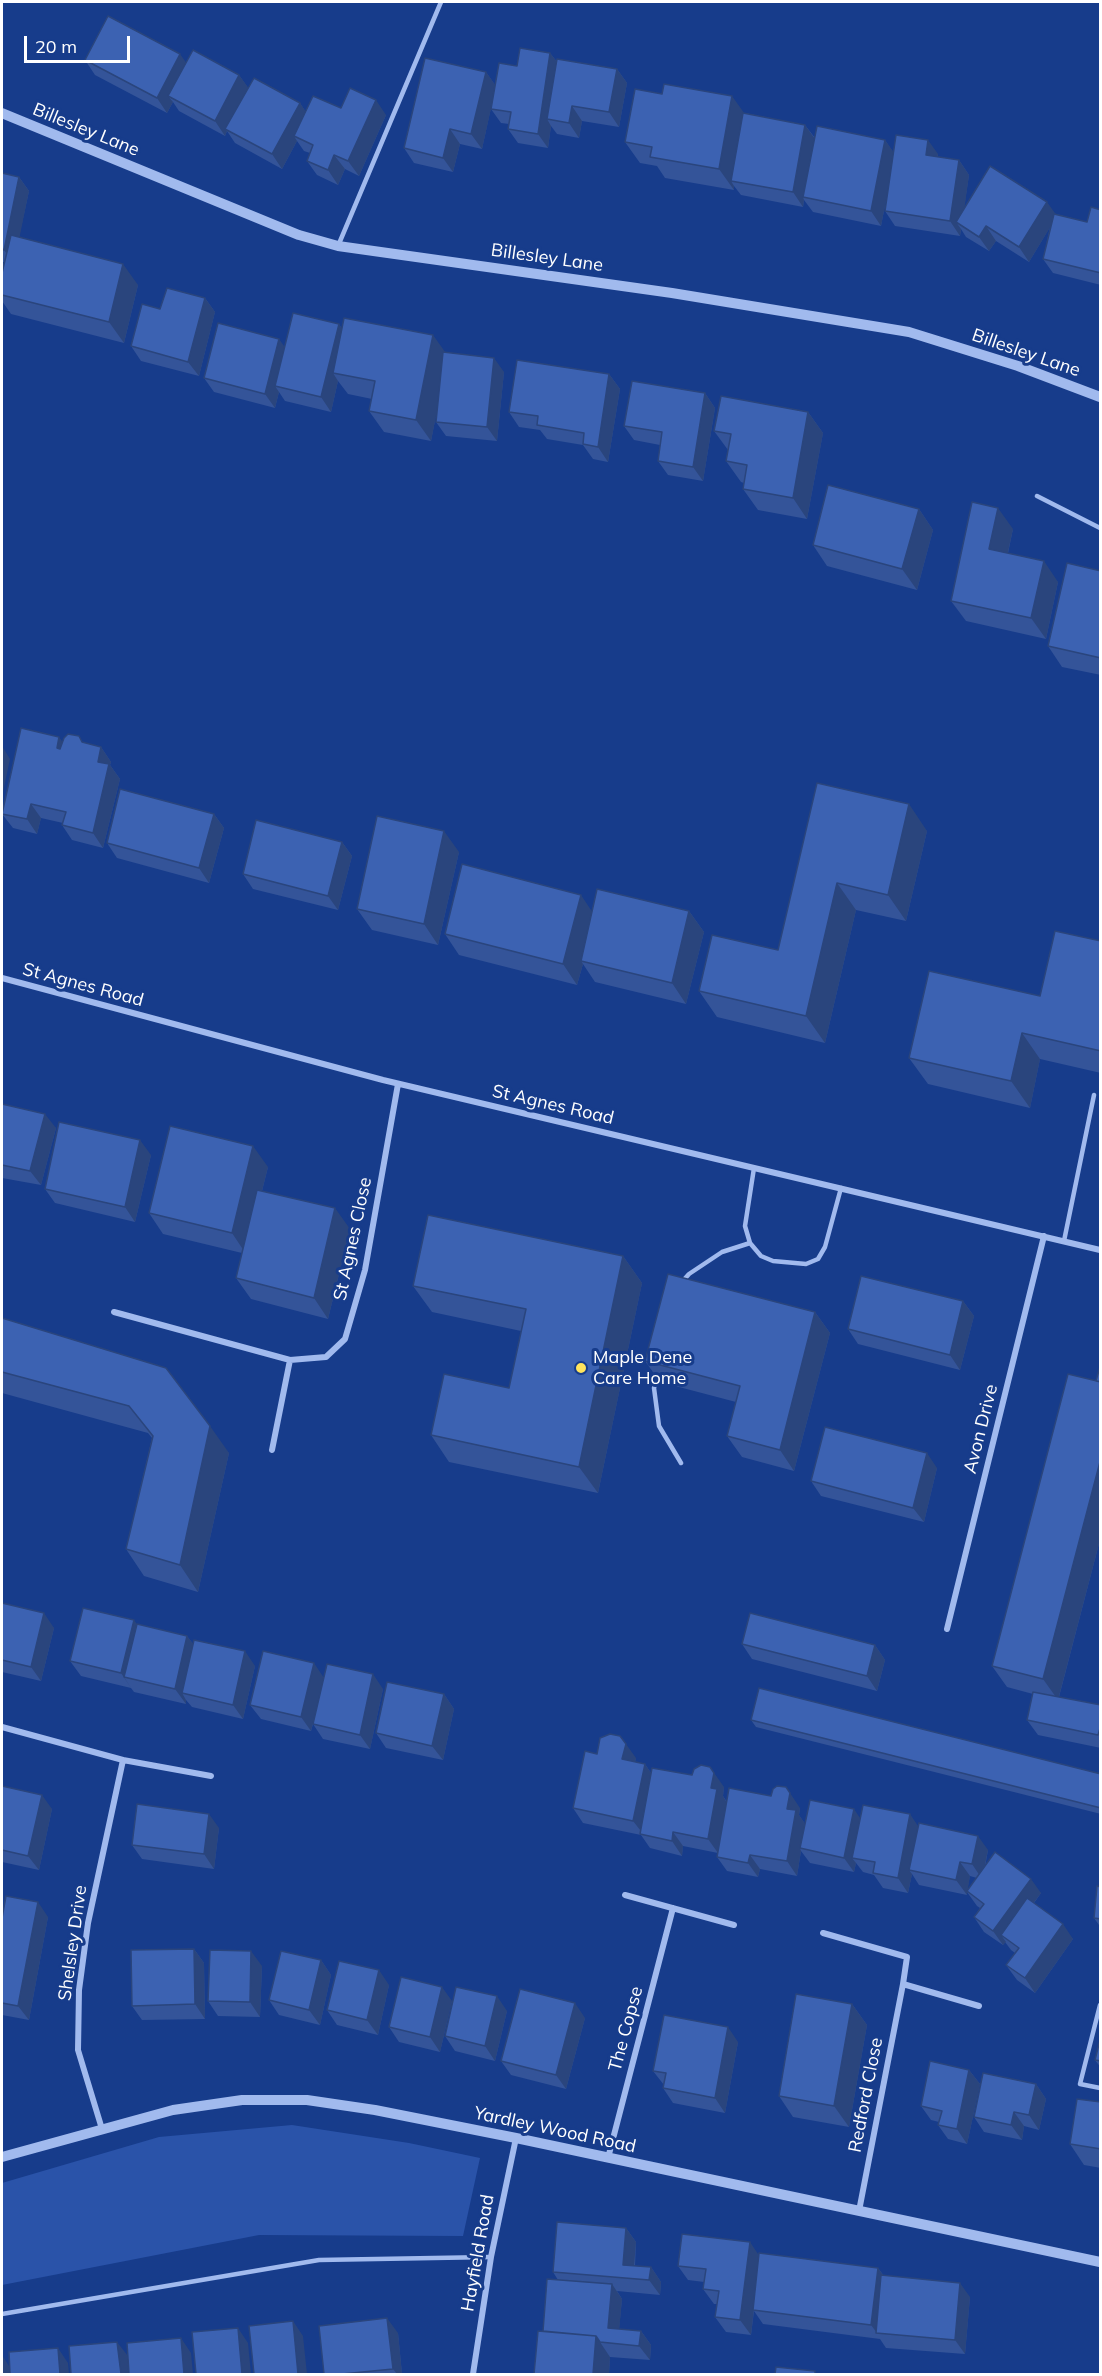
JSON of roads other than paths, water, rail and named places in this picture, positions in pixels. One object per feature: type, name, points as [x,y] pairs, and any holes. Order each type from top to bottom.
[{"type":"street","name":"Billesley Lane","points":[[2,113],[299,235],[338,246],[672,293],[909,332],[1018,366],[1101,397]]},
{"type":"street","name":"St Agnes Road","points":[[2,978],[398,1084],[1101,1250]]},
{"type":"street","name":"St Agnes Close","points":[[114,1312],[290,1360],[326,1357],[345,1339],[365,1270],[398,1084]]},
{"type":"street","name":"Avon Drive","points":[[947,1629],[1044,1236]]},
{"type":"street","points":[[272,1450],[290,1360]]},
{"type":"street","points":[[2,1727],[123,1760],[211,1776]]},
{"type":"street","name":"Shelsley Drive","points":[[102,2129],[78,2050],[79,1990],[88,1923],[123,1760]]},
{"type":"street","points":[[625,1895],[735,1925]]},
{"type":"street","name":"The Copse","points":[[608,2158],[673,1908]]},
{"type":"street","name":"Redford Close","points":[[823,1933],[907,1957],[859,2212]]},
{"type":"street","points":[[903,1984],[979,2006]]},
{"type":"street","name":"Yardley Wood Road","points":[[2,2157],[173,2110],[242,2100],[308,2100],[375,2110],[516,2138],[1101,2262]]},
{"type":"street","name":"Hayfield Road","points":[[473,2374],[491,2257],[516,2138]]},
{"type":"lane","points":[[338,246],[441,2]]},
{"type":"lane","points":[[1037,496],[1101,528]]},
{"type":"lane","points":[[1064,1241],[1094,1095]]},
{"type":"lane","points":[[754,1168],[745,1226],[750,1243],[761,1256],[772,1261],[806,1264],[818,1259],[825,1247],[841,1188]]},
{"type":"lane","points":[[674,1291],[689,1274],[705,1262],[722,1252],[750,1243]]},
{"type":"lane","points":[[659,1366],[654,1389],[659,1426],[681,1463]]},
{"type":"lane","points":[[1101,2005],[1080,2084],[1101,2088]]},
{"type":"lane","points":[[2,2314],[318,2260],[491,2257]]},
{"type":"place","name":"Maple Dene Care Home","points":[[581,1368]]}]
